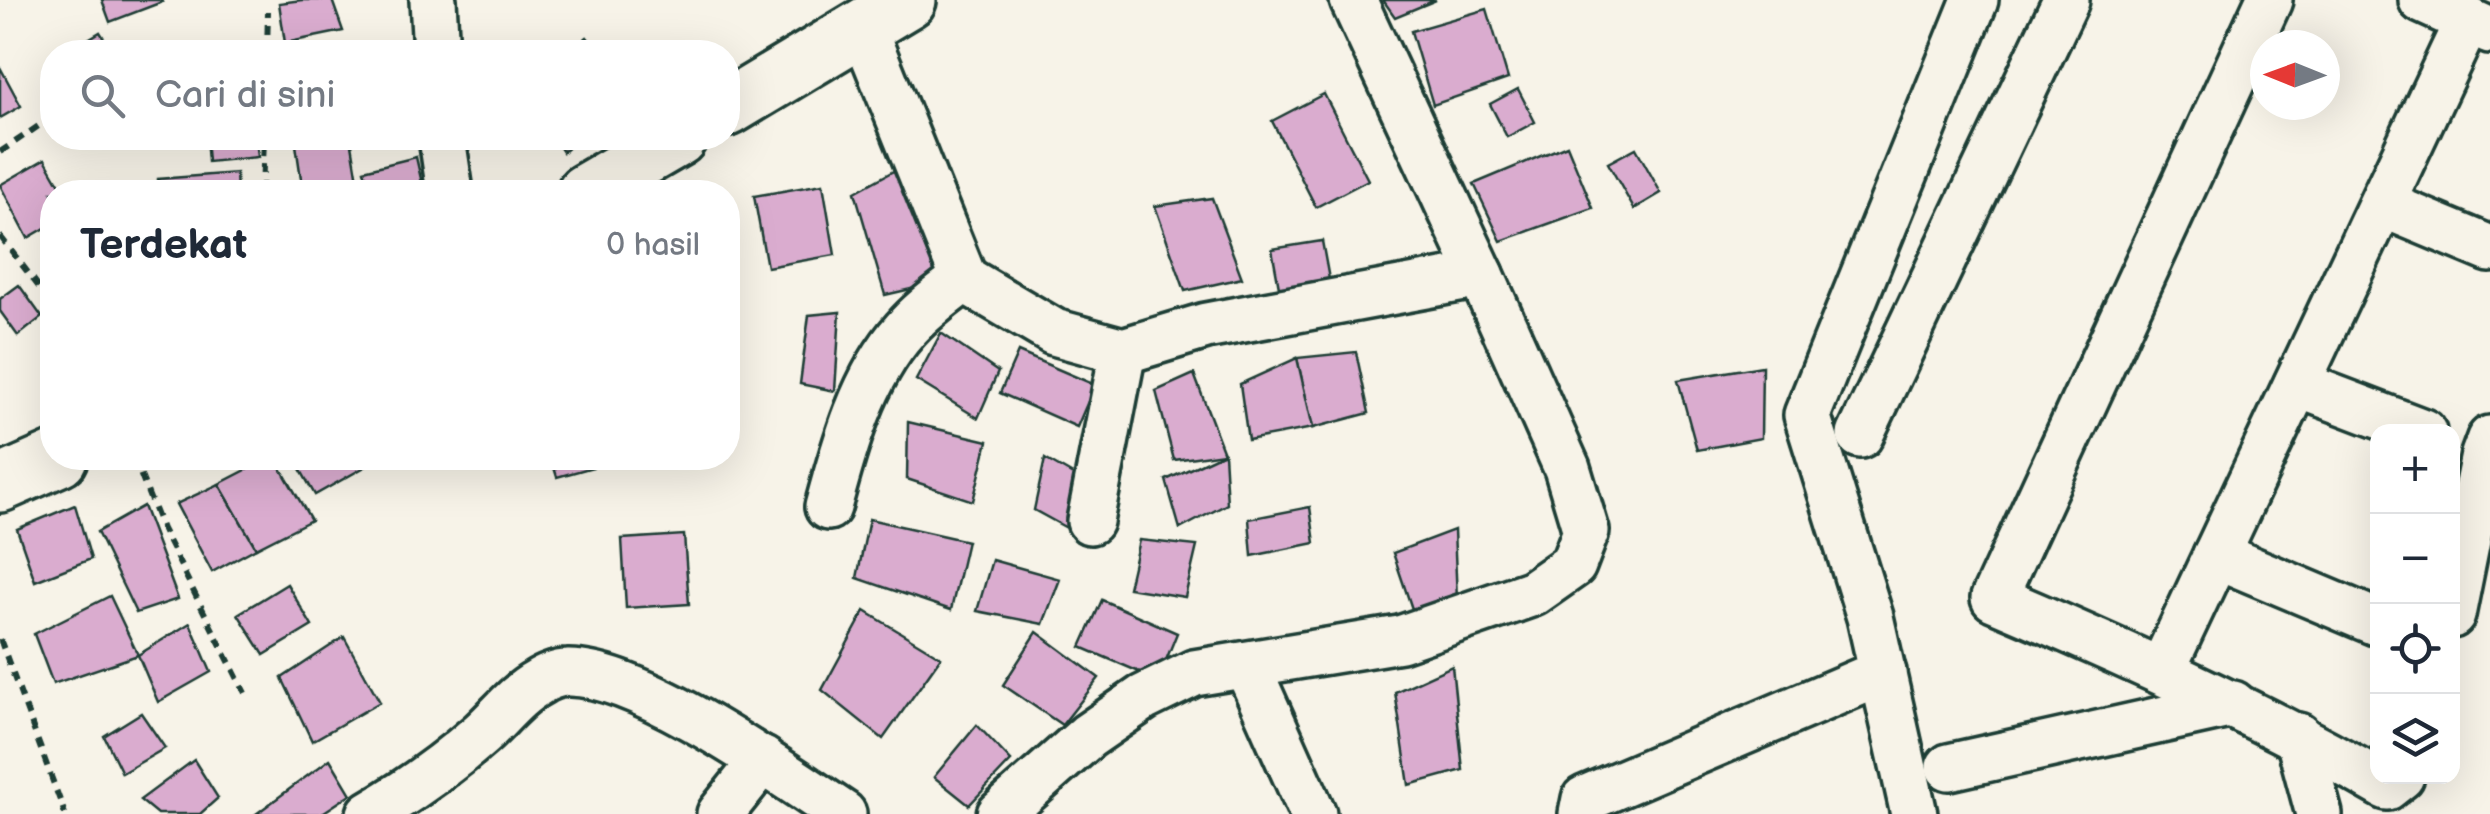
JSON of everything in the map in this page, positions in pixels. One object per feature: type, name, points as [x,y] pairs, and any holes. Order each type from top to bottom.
[{"type":"street","points":[[432,0],[435,40]]},
{"type":"street","points":[[1000,814],[1088,736],[1143,698],[1194,673],[1400,639],[1533,593],[1573,565],[1586,531],[1567,468],[1352,0]]},
{"type":"street","points":[[1914,814],[1870,617],[1807,415],[1975,0]]},
{"type":"street","points":[[1860,435],[2066,0]]},
{"type":"street","points":[[2269,0],[1994,598],[2162,670],[2298,736],[2370,777]]},
{"type":"street","points":[[2162,670],[2382,204],[2479,26],[2422,0]]},
{"type":"street","points":[[740,101],[885,14],[964,279],[1054,332],[1123,351],[1206,326],[1481,275]]},
{"type":"street","points":[[444,150],[448,180]]},
{"type":"street","points":[[606,180],[657,150]]},
{"type":"street","points":[[2382,204],[2490,249]]},
{"type":"street","points":[[828,507],[855,420],[878,368],[904,331],[964,279]]},
{"type":"street","points":[[1090,521],[1123,351]]},
{"type":"street","points":[[2297,384],[2401,424]]},
{"type":"street","points":[[2453,604],[2475,446]]},
{"type":"street","points":[[0,484],[40,466]]},
{"type":"street","points":[[2216,555],[2370,620]]},
{"type":"street","points":[[1247,666],[1313,814]]},
{"type":"street","points":[[1582,814],[1586,799],[1883,672]]},
{"type":"street","points":[[370,814],[453,757],[521,695],[564,673],[641,691],[763,760],[842,814]]},
{"type":"street","points":[[1948,767],[2233,704]]},
{"type":"street","points":[[2298,736],[2320,814]]},
{"type":"street","points":[[720,814],[763,760]]},
{"type":"path","points":[[267,40],[268,10]]},
{"type":"path","points":[[0,152],[40,125]]},
{"type":"path","points":[[262,180],[264,150]]},
{"type":"path","points":[[0,236],[40,288]]},
{"type":"path","points":[[139,470],[162,529],[245,694]]},
{"type":"path","points":[[0,639],[64,814]]},
{"type":"building","points":[[102,0],[161,0],[162,2],[110,22]]},
{"type":"building","points":[[332,0],[343,31],[285,40],[279,3]]},
{"type":"building","points":[[1383,0],[1436,0],[1395,17]]},
{"type":"building","points":[[1487,9],[1508,79],[1433,105],[1411,31]]},
{"type":"building","points":[[100,32],[105,40],[87,40]]},
{"type":"building","points":[[0,67],[21,106],[0,118]]},
{"type":"building","points":[[1518,89],[1535,122],[1507,137],[1490,104]]},
{"type":"building","points":[[1324,94],[1368,180],[1316,207],[1272,121]]},
{"type":"building","points":[[1567,145],[1593,208],[1501,241],[1474,184]]},
{"type":"building","points":[[1636,148],[1661,193],[1634,209],[1608,163]]},
{"type":"building","points":[[207,150],[257,150],[258,157],[208,162]]},
{"type":"building","points":[[297,150],[353,150],[358,180],[301,180]]},
{"type":"building","points":[[416,157],[421,180],[367,180],[364,170]]},
{"type":"building","points":[[45,159],[57,180],[40,180],[40,231],[28,238],[0,185]]},
{"type":"building","points":[[908,163],[950,280],[885,295],[855,192]]},
{"type":"building","points":[[236,173],[236,180],[158,180]]},
{"type":"building","points":[[823,184],[835,255],[767,267],[754,196]]},
{"type":"building","points":[[1212,198],[1242,278],[1185,291],[1155,206]]},
{"type":"building","points":[[1322,241],[1331,290],[1281,298],[1272,249]]},
{"type":"building","points":[[19,285],[40,319],[18,336],[0,311],[0,299]]},
{"type":"building","points":[[840,312],[835,391],[800,384],[809,315]]},
{"type":"building","points":[[941,333],[998,372],[978,418],[916,380]]},
{"type":"building","points":[[1018,352],[1095,385],[1077,427],[1000,393]]},
{"type":"building","points":[[1356,352],[1369,413],[1313,428],[1297,358]]},
{"type":"building","points":[[1297,358],[1313,428],[1248,440],[1240,384]]},
{"type":"building","points":[[1762,366],[1761,438],[1697,450],[1678,380]]},
{"type":"building","points":[[1194,374],[1224,453],[1174,460],[1156,391]]},
{"type":"building","points":[[908,422],[988,441],[973,501],[907,479]]},
{"type":"building","points":[[1224,453],[1227,504],[1180,529],[1166,480]]},
{"type":"building","points":[[1045,459],[1085,482],[1072,531],[1034,510]]},
{"type":"building","points":[[246,470],[282,470],[311,520],[256,548],[219,484]]},
{"type":"building","points":[[301,470],[359,470],[315,495]]},
{"type":"building","points":[[555,470],[582,470],[557,477]]},
{"type":"building","points":[[219,484],[256,548],[212,572],[176,504]]},
{"type":"building","points":[[75,505],[91,559],[35,581],[17,529]]},
{"type":"building","points":[[143,506],[178,599],[136,613],[97,532]]},
{"type":"building","points":[[1310,507],[1315,543],[1252,556],[1249,519]]},
{"type":"building","points":[[869,519],[967,541],[951,610],[857,578]]},
{"type":"building","points":[[1454,530],[1457,599],[1412,609],[1393,553]]},
{"type":"building","points":[[684,535],[689,604],[626,608],[622,539]]},
{"type":"building","points":[[1139,540],[1197,546],[1185,597],[1128,588]]},
{"type":"building","points":[[992,560],[1060,579],[1043,624],[977,611]]},
{"type":"building","points":[[287,584],[312,626],[264,655],[238,614]]},
{"type":"building","points":[[110,596],[138,655],[53,684],[34,634]]},
{"type":"building","points":[[1102,600],[1177,633],[1158,680],[1081,647]]},
{"type":"building","points":[[865,611],[941,657],[883,739],[822,690]]},
{"type":"building","points":[[190,623],[211,672],[158,702],[138,655]]},
{"type":"building","points":[[1037,632],[1099,678],[1062,725],[1003,685]]},
{"type":"building","points":[[344,637],[380,702],[312,741],[282,678]]},
{"type":"building","points":[[1452,666],[1463,770],[1409,785],[1395,692]]},
{"type":"building","points":[[141,713],[165,748],[122,773],[104,736]]},
{"type":"building","points":[[977,725],[1011,761],[969,805],[934,777]]},
{"type":"building","points":[[330,759],[351,794],[321,814],[256,814]]},
{"type":"building","points":[[194,760],[218,798],[200,814],[157,814],[140,800]]}]
